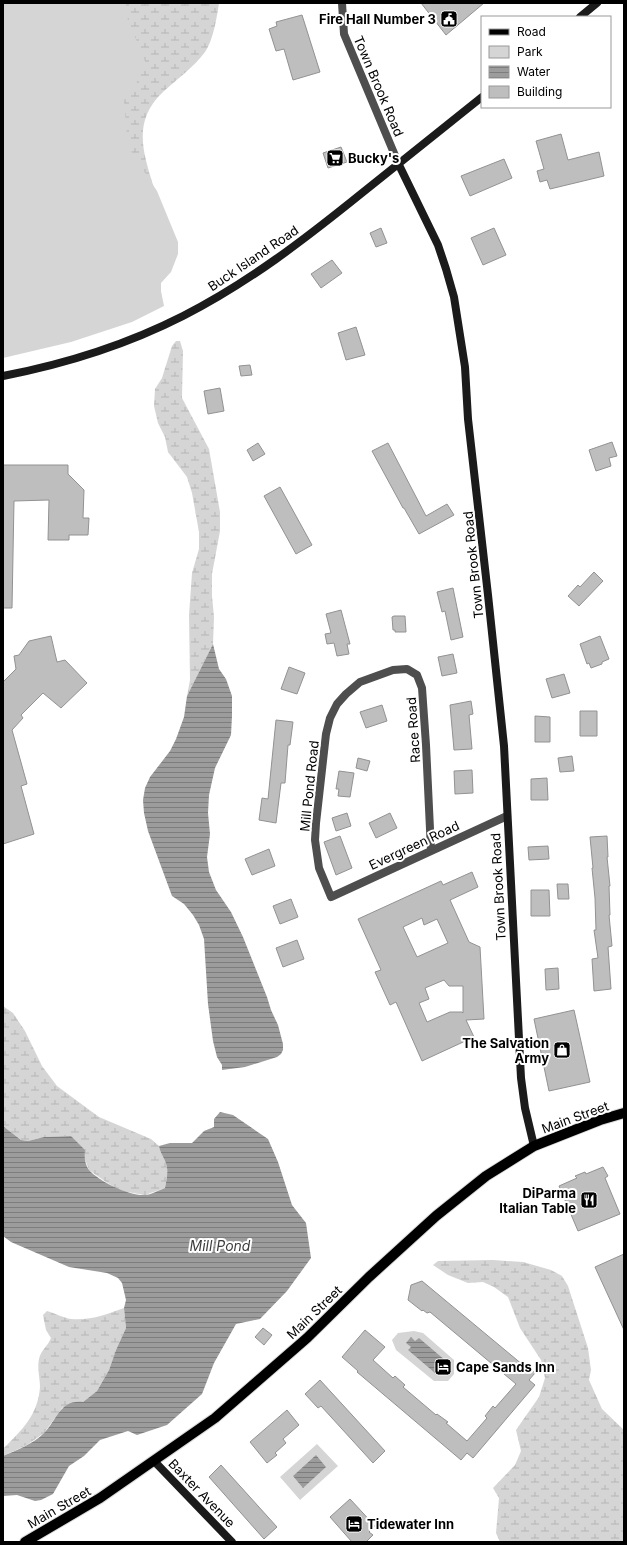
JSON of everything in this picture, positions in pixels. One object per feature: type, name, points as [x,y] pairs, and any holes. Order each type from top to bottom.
[{"type":"main road","points":[[581,16],[597,3]]},
{"type":"main road","name":"Buck Island Road","points":[[3,376],[57,364],[116,346],[183,316],[255,274],[292,248],[481,98]]},
{"type":"main road","name":"Town Brook Road","points":[[399,164],[438,245],[454,297],[465,367],[468,420],[504,746],[520,1071],[525,1108],[534,1146]]},
{"type":"main road","name":"Main Street","points":[[25,1542],[100,1498],[215,1418],[306,1338],[370,1276],[458,1198],[486,1176],[534,1146],[600,1120],[624,1113]]},
{"type":"main road","name":"Baxter Avenue","points":[[154,1461],[232,1542]]},
{"type":"street","name":"Town Brook Road","points":[[342,3],[344,34],[399,164]]},
{"type":"street","name":"Race Road","points":[[356,685],[367,679],[393,670],[407,669],[417,675],[422,688],[431,850]]},
{"type":"street","name":"Mill Pond Road","points":[[331,897],[319,868],[315,840],[326,734],[330,718],[337,704],[356,685]]},
{"type":"street","name":"Evergreen Road","points":[[331,897],[507,816]]},
{"type":"green space","points":[[3,3],[219,3],[216,22],[205,52],[201,58],[163,92],[153,103],[147,114],[143,138],[144,150],[154,188]]},
{"type":"green space","points":[[3,3],[126,3],[126,15],[147,66],[138,73],[136,88],[124,100],[127,137],[132,153],[157,191],[178,242],[178,254],[171,272],[161,283],[164,306],[132,322],[71,342],[3,358]]},
{"type":"green space","points":[[176,341],[180,341],[183,351],[182,398],[209,449],[220,512],[220,531],[212,574],[214,617],[213,644],[187,696],[190,680],[189,615],[192,573],[199,549],[199,532],[192,493],[187,477],[168,452],[165,437],[158,423],[154,406],[155,389],[162,378],[172,346]]},
{"type":"green space","points":[[3,1006],[13,1013],[25,1031],[42,1066],[57,1086],[99,1117],[151,1139],[159,1146],[167,1168],[165,1188],[145,1195],[121,1191],[89,1170],[84,1157],[71,1136],[44,1137],[28,1141],[21,1140],[3,1126]]},
{"type":"green space","points":[[493,1260],[523,1262],[551,1270],[562,1276],[568,1286],[588,1348],[591,1370],[589,1380],[602,1409],[624,1430],[624,1542],[500,1542],[496,1533],[499,1498],[493,1488],[515,1465],[521,1451],[516,1430],[539,1397],[545,1378],[541,1360],[520,1328],[508,1297],[494,1287],[483,1282],[468,1283],[448,1275],[433,1265],[438,1261]]},
{"type":"green space","points":[[124,1308],[126,1328],[109,1370],[97,1391],[83,1402],[62,1408],[44,1433],[27,1445],[3,1456],[3,1449],[28,1421],[39,1397],[40,1387],[38,1362],[41,1353],[51,1338],[46,1330],[43,1315],[47,1311],[68,1318],[85,1319]]},
{"type":"green space","points":[[414,1331],[423,1333],[454,1360],[454,1374],[448,1381],[434,1381],[396,1350],[392,1340],[398,1333]]},
{"type":"green space","points":[[317,1444],[338,1466],[300,1500],[280,1477]]},
{"type":"water","points":[[213,644],[219,669],[226,679],[232,696],[232,716],[231,735],[215,768],[209,795],[208,813],[210,834],[207,857],[209,872],[216,890],[231,912],[243,937],[278,1025],[283,1044],[283,1050],[277,1057],[245,1067],[222,1070],[222,1065],[217,1057],[213,1041],[208,1004],[204,939],[199,925],[193,915],[184,904],[172,896],[148,831],[143,800],[145,788],[150,777],[170,751],[176,739],[184,717],[187,696]]},
{"type":"water","name":"Mill Pond","points":[[220,1112],[233,1115],[268,1139],[278,1162],[292,1205],[306,1223],[311,1258],[287,1291],[260,1319],[236,1324],[214,1363],[202,1394],[167,1425],[137,1435],[128,1431],[100,1440],[84,1456],[69,1466],[53,1494],[41,1500],[35,1501],[17,1495],[3,1496],[3,1456],[40,1437],[64,1407],[75,1402],[83,1402],[97,1391],[109,1370],[126,1328],[124,1308],[126,1300],[122,1283],[118,1278],[107,1273],[69,1267],[11,1242],[3,1236],[3,1126],[21,1140],[28,1141],[44,1137],[71,1136],[85,1150],[87,1166],[94,1175],[123,1191],[138,1195],[147,1195],[165,1188],[167,1168],[159,1146],[170,1143],[192,1143],[204,1131],[214,1127],[214,1119]]},
{"type":"water","points":[[411,1337],[415,1341],[419,1338],[446,1361],[435,1373],[408,1350],[411,1347],[406,1343]]},
{"type":"water","points":[[316,1455],[326,1467],[303,1488],[293,1476]]},
{"type":"building","name":"Fire Hall Number 3","points":[[421,3],[484,3],[446,35]]},
{"type":"building","points":[[302,15],[320,72],[293,80],[284,49],[276,51],[269,29],[277,26],[276,22]]},
{"type":"building","points":[[561,134],[568,160],[599,152],[604,176],[550,189],[547,180],[540,182],[537,171],[544,169],[536,141]]},
{"type":"building","name":"Bucky's","points":[[341,147],[347,162],[328,168],[323,153]]},
{"type":"building","points":[[504,159],[512,178],[470,196],[461,176]]},
{"type":"building","points":[[381,228],[387,243],[376,247],[370,233]]},
{"type":"building","points":[[494,228],[506,255],[483,265],[471,238]]},
{"type":"building","points":[[332,260],[342,273],[321,288],[311,274]]},
{"type":"building","points":[[356,327],[365,355],[346,360],[338,333]]},
{"type":"building","points":[[250,365],[252,375],[241,376],[239,366]]},
{"type":"building","points":[[220,388],[224,411],[208,414],[204,391]]},
{"type":"building","points":[[612,442],[617,456],[609,458],[611,466],[596,471],[589,450]]},
{"type":"building","points":[[258,443],[265,454],[253,461],[247,450]]},
{"type":"building","points":[[388,443],[426,516],[447,504],[454,515],[419,534],[372,451]]},
{"type":"building","points":[[3,465],[68,465],[68,474],[84,490],[83,518],[89,518],[88,535],[69,535],[69,540],[48,540],[49,500],[14,501],[12,608],[3,608]]},
{"type":"building","points":[[280,487],[312,545],[296,554],[264,496]]},
{"type":"building","points":[[594,572],[603,581],[579,606],[568,596],[578,585],[580,587]]},
{"type":"building","points":[[453,588],[463,637],[451,640],[445,611],[442,612],[437,592]]},
{"type":"building","points":[[341,610],[350,644],[347,644],[349,654],[337,656],[334,643],[327,644],[325,634],[331,633],[326,614]]},
{"type":"building","points":[[405,616],[406,632],[395,632],[395,630],[393,630],[392,617]]},
{"type":"building","points":[[51,636],[57,662],[65,660],[87,683],[61,708],[43,693],[21,715],[23,718],[12,730],[27,784],[21,786],[34,834],[3,844],[3,682],[16,669],[14,656],[19,655],[29,641]]},
{"type":"building","points":[[600,636],[609,659],[602,662],[602,664],[591,668],[589,663],[587,664],[580,644]]},
{"type":"building","points":[[453,654],[457,673],[442,676],[438,657]]},
{"type":"building","points":[[289,667],[305,673],[297,694],[281,689]]},
{"type":"building","points":[[564,674],[570,693],[552,698],[546,679]]},
{"type":"building","points":[[471,701],[473,714],[469,715],[472,749],[454,750],[450,705]]},
{"type":"building","points":[[382,705],[387,721],[366,728],[360,712]]},
{"type":"building","points":[[580,711],[597,711],[597,736],[580,736]]},
{"type":"building","points":[[535,716],[550,717],[550,742],[535,742]]},
{"type":"building","points":[[276,720],[293,722],[290,745],[288,745],[285,783],[281,783],[276,823],[259,820],[262,798],[268,799]]},
{"type":"building","points":[[572,756],[574,771],[560,772],[558,758]]},
{"type":"building","points":[[358,758],[370,761],[367,771],[356,768]]},
{"type":"building","points":[[472,770],[473,793],[455,794],[454,771]]},
{"type":"building","points":[[339,771],[354,773],[350,797],[338,796],[339,789],[336,789]]},
{"type":"building","points":[[547,778],[548,800],[531,800],[531,779]]},
{"type":"building","points":[[347,813],[351,826],[336,831],[332,818]]},
{"type":"building","points":[[390,813],[397,828],[376,838],[369,823]]},
{"type":"building","points":[[340,836],[352,868],[336,875],[324,842]]},
{"type":"building","points":[[607,836],[607,857],[610,886],[609,915],[612,946],[608,947],[611,989],[594,991],[592,959],[598,958],[594,930],[596,930],[595,898],[590,837]]},
{"type":"building","points":[[548,846],[549,859],[529,860],[528,847]]},
{"type":"building","points":[[269,849],[275,866],[252,875],[245,859]]},
{"type":"building","points":[[472,872],[478,887],[450,900],[469,942],[480,947],[484,1019],[466,1020],[474,1037],[422,1061],[396,1002],[390,1005],[375,972],[381,970],[358,919],[441,881],[443,885]],"holes":[[[422,918],[424,925],[437,919],[448,943],[417,957],[403,927]],[[444,980],[449,986],[463,986],[463,1013],[450,1012],[427,1022],[419,1003],[429,999],[425,988]]]},
{"type":"building","points":[[557,884],[568,884],[569,899],[558,899]]},
{"type":"building","points":[[531,890],[549,890],[550,916],[531,916]]},
{"type":"building","points":[[291,899],[298,917],[280,924],[273,906]]},
{"type":"building","points":[[297,940],[304,959],[283,967],[276,948]]},
{"type":"building","points":[[558,968],[559,989],[546,990],[545,969]]},
{"type":"building","name":"The Salvation Army","points":[[574,1010],[590,1082],[549,1091],[534,1019]]},
{"type":"building","name":"DiParma Italian Table","points":[[603,1167],[608,1176],[605,1178],[620,1214],[578,1231],[559,1186],[577,1178],[575,1176],[585,1172],[586,1174]]},
{"type":"building","points":[[624,1254],[624,1330],[595,1267]]},
{"type":"building","points":[[422,1281],[523,1365],[525,1364],[535,1373],[529,1380],[535,1385],[473,1458],[467,1453],[461,1460],[357,1372],[358,1371],[342,1357],[365,1330],[385,1347],[373,1360],[393,1378],[395,1376],[405,1385],[403,1387],[436,1415],[437,1414],[448,1422],[446,1423],[467,1441],[487,1418],[485,1416],[493,1406],[495,1408],[516,1384],[430,1312],[427,1313],[423,1310],[422,1311],[408,1300],[411,1285]]},
{"type":"building","points":[[263,1328],[272,1335],[264,1345],[255,1337]]},
{"type":"building","points":[[320,1380],[385,1451],[373,1463],[321,1406],[318,1408],[305,1394]]},
{"type":"building","points":[[287,1410],[299,1425],[283,1439],[286,1443],[275,1453],[277,1455],[267,1463],[250,1442]]},
{"type":"building","points":[[221,1465],[277,1527],[264,1539],[209,1477]]},
{"type":"building","points":[[350,1499],[375,1526],[369,1532],[373,1535],[366,1542],[352,1542],[330,1517]]},
{"type":"place","name":"Fire Hall Number 3","points":[[449,19]]},
{"type":"place","name":"Bucky's","points":[[335,158]]},
{"type":"place","name":"The Salvation Army","points":[[562,1050]]},
{"type":"place","name":"DiParma Italian Table","points":[[589,1200]]},
{"type":"place","name":"Cape Sands Inn","points":[[443,1367]]},
{"type":"place","name":"Tidewater Inn","points":[[354,1524]]}]
